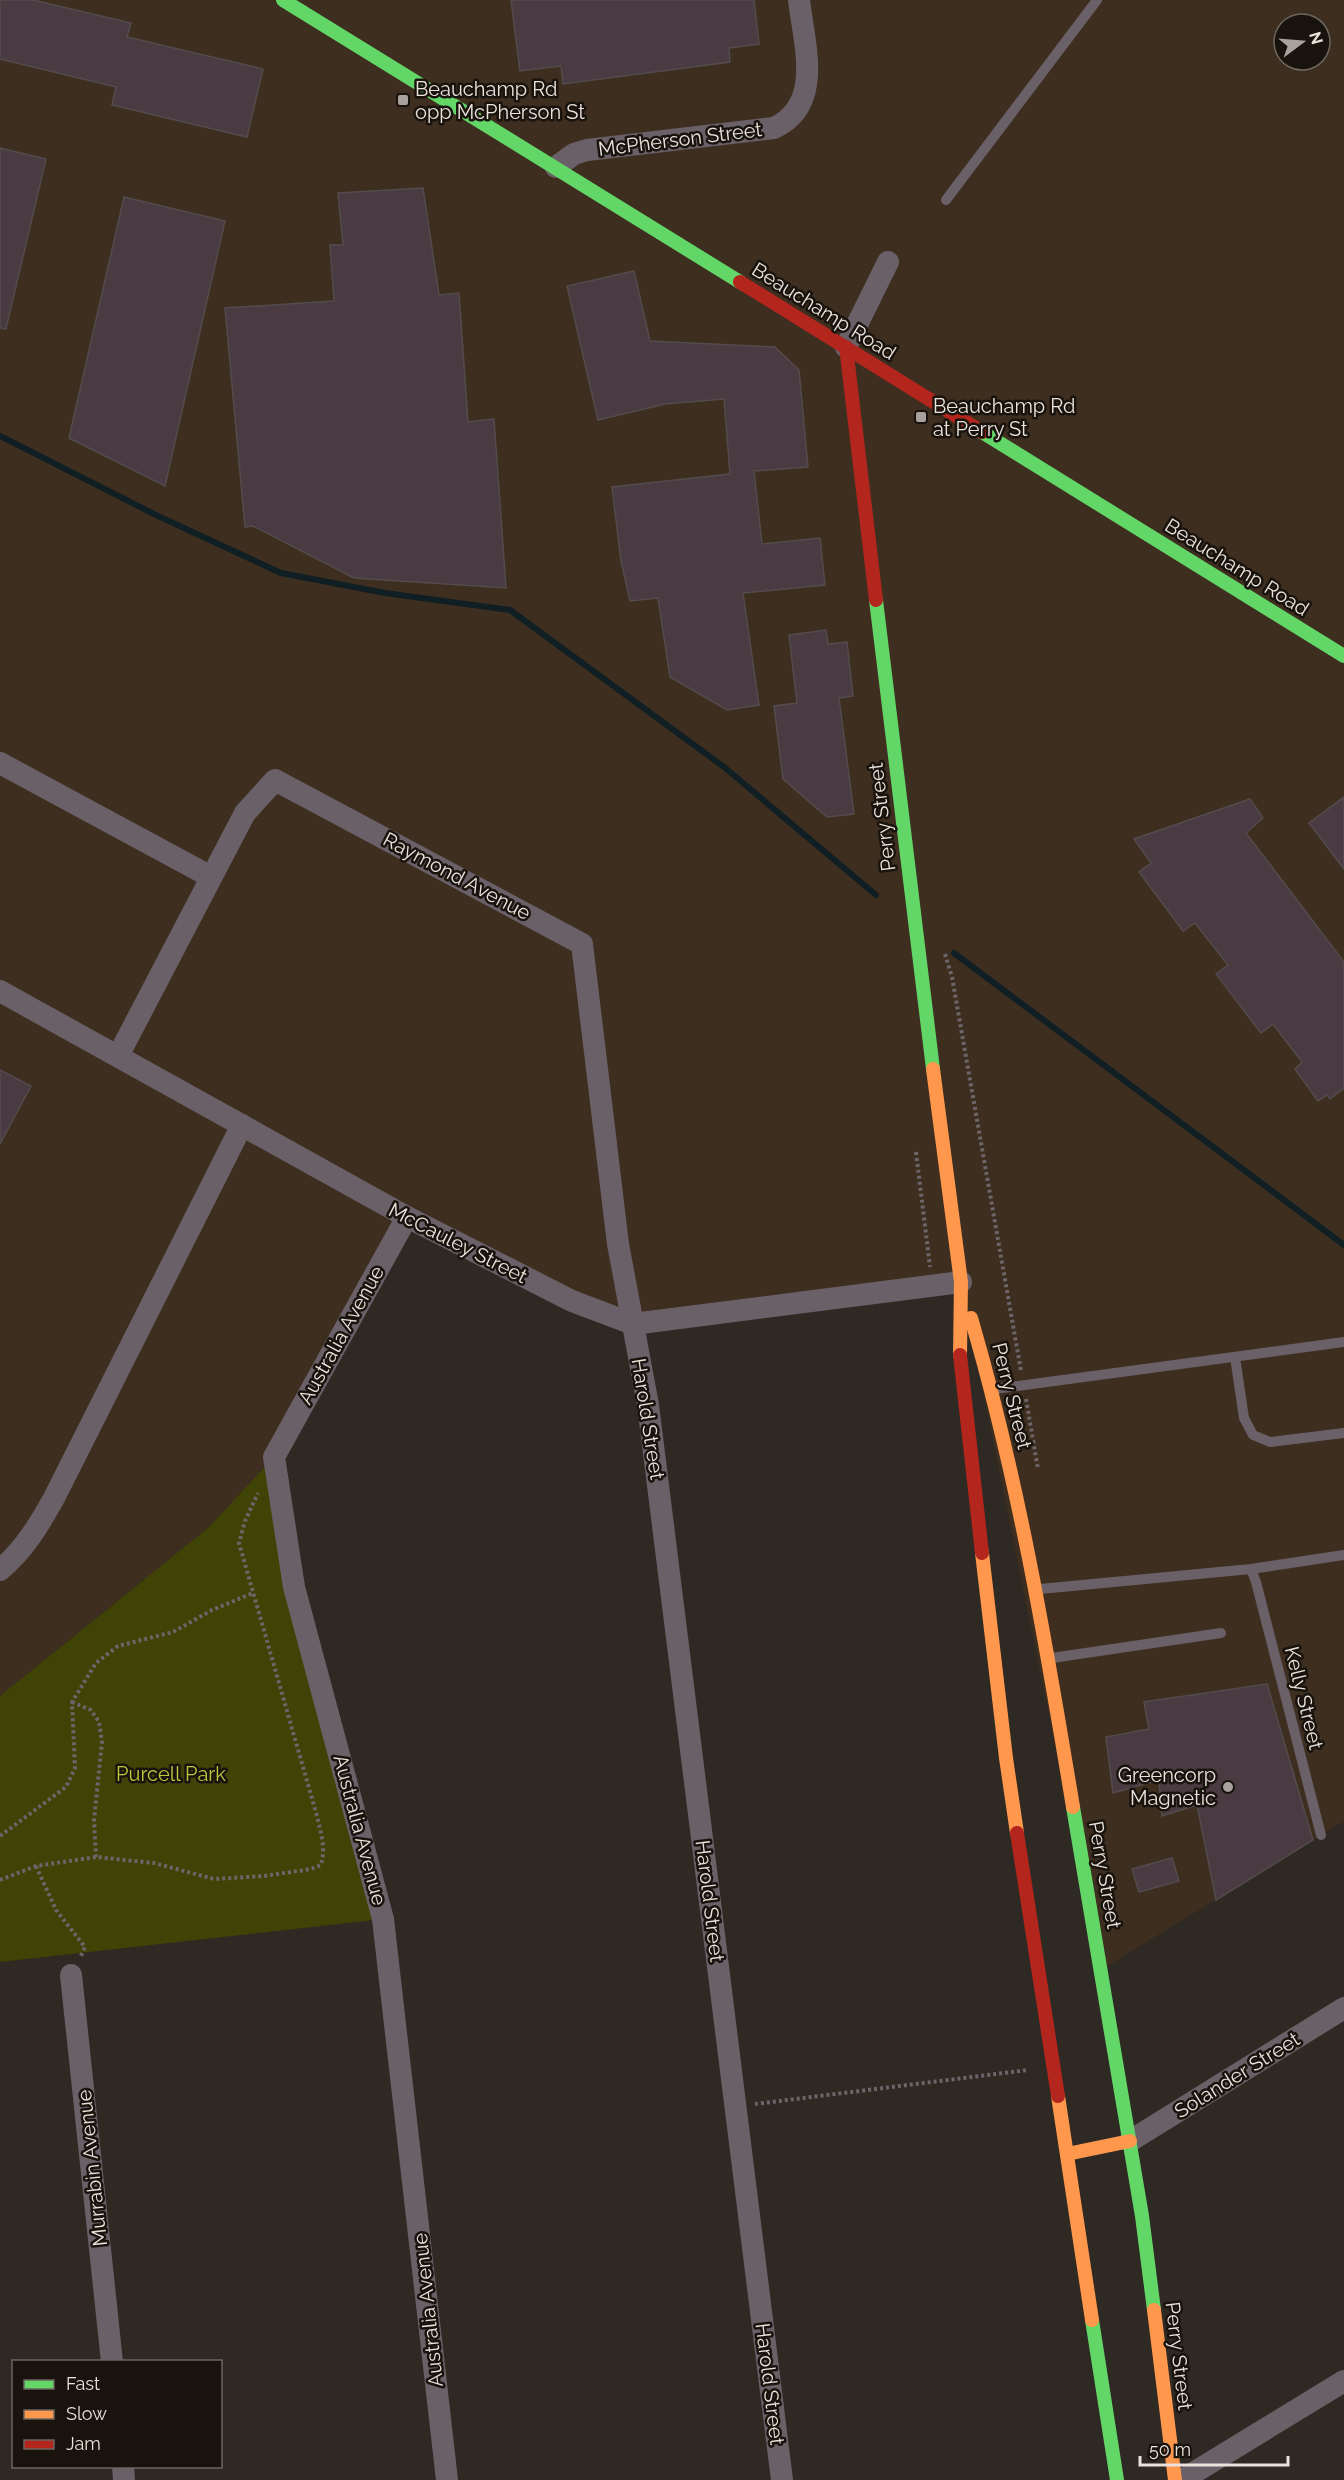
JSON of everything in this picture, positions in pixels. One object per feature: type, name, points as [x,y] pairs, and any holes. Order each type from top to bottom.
[{"type":"street","name":"Beauchamp Road","points":[[283,0],[1344,656]]},
{"type":"street","name":"McPherson Street","points":[[556,167],[574,154],[587,150],[774,128],[787,122],[800,106],[807,90],[799,0]]},
{"type":"street","points":[[846,347],[888,262]]},
{"type":"street","name":"Perry Street","points":[[846,347],[918,953],[961,1282],[960,1358],[991,1589],[1006,1758],[1117,2480]]},
{"type":"street","points":[[0,763],[212,877]]},
{"type":"street","name":"Raymond Avenue","points":[[118,1056],[245,813],[275,780],[582,944],[618,1244],[633,1324]]},
{"type":"street","name":"McCauley Street","points":[[0,991],[407,1217],[572,1301],[633,1324],[961,1282]]},
{"type":"street","points":[[0,1570],[13,1559],[37,1528],[54,1498],[242,1125]]},
{"type":"street","name":"Australia Avenue","points":[[407,1217],[274,1457],[294,1587],[383,1918],[447,2480]]},
{"type":"street","name":"Perry Street","points":[[961,1282],[992,1389],[1037,1590],[1142,2216],[1175,2480]]},
{"type":"street","name":"Harold Street","points":[[633,1324],[648,1405],[782,2480]]},
{"type":"street","points":[[1017,1589],[1037,1590]]},
{"type":"street","name":"Murrabin Avenue","points":[[71,1976],[112,2360]]},
{"type":"street","name":"Solander Street","points":[[1130,2141],[1344,2008]]},
{"type":"street","points":[[1067,2154],[1130,2141]]},
{"type":"street","points":[[1182,2480],[1344,2381]]},
{"type":"lane","points":[[946,200],[1096,0]]},
{"type":"lane","points":[[992,1389],[1344,1342]]},
{"type":"lane","points":[[1235,1357],[1244,1418],[1253,1435],[1270,1442],[1344,1433]]},
{"type":"lane","points":[[1037,1590],[1251,1569],[1344,1555]]},
{"type":"lane","name":"Kelly Street","points":[[1251,1569],[1321,1835]]},
{"type":"lane","points":[[1048,1658],[1221,1633]]},
{"type":"path","points":[[944,950],[952,977],[1039,1475]]},
{"type":"path","points":[[915,1145],[932,1286]]},
{"type":"path","points":[[0,1880],[36,1866],[96,1857],[154,1863],[214,1880],[264,1876],[311,1869],[321,1865],[324,1854],[319,1824],[239,1543],[245,1521],[260,1489]]},
{"type":"path","points":[[0,1836],[66,1787],[75,1768],[72,1702],[96,1663],[118,1646],[173,1632],[212,1610],[253,1593]]},
{"type":"path","points":[[72,1702],[91,1710],[99,1722],[102,1742],[94,1820],[96,1857]]},
{"type":"path","points":[[36,1866],[56,1910],[85,1947],[71,1976]]},
{"type":"path","points":[[735,2106],[1028,2070],[1026,2058]]},
{"type":"shaded area","points":[[0,0],[1344,0],[1344,1821],[1101,1970],[961,1283],[633,1324],[407,1217],[274,1457],[208,1528],[0,1696]]},
{"type":"green space","name":"Purcell Park","points":[[274,1457],[383,1919],[0,1962],[0,1696],[208,1528]]},
{"type":"building","points":[[0,0],[33,0],[131,23],[127,37],[263,69],[247,137],[112,105],[116,87],[0,59]]},
{"type":"building","points":[[511,0],[754,0],[759,44],[729,48],[730,62],[563,84],[561,66],[520,71]]},
{"type":"building","points":[[0,148],[46,159],[6,329],[0,328]]},
{"type":"building","points":[[423,188],[439,295],[459,293],[468,422],[494,419],[506,588],[354,578],[253,526],[245,527],[225,308],[334,301],[330,245],[343,245],[338,193]]},
{"type":"building","points":[[124,197],[225,221],[165,486],[69,438]]},
{"type":"building","points":[[634,271],[650,341],[775,347],[799,370],[808,467],[754,471],[762,544],[820,538],[825,585],[743,593],[759,705],[727,710],[670,677],[658,598],[630,601],[621,561],[612,487],[730,474],[724,399],[665,404],[598,420],[567,286]]},
{"type":"building","points":[[826,630],[828,644],[847,642],[853,696],[839,698],[854,814],[827,817],[783,779],[774,706],[797,703],[789,635]]},
{"type":"building","points":[[1344,797],[1344,869],[1309,823]]},
{"type":"building","points":[[1250,799],[1263,818],[1246,833],[1344,962],[1344,1088],[1330,1099],[1327,1095],[1318,1101],[1295,1069],[1302,1062],[1273,1024],[1261,1033],[1216,974],[1228,965],[1195,923],[1183,931],[1139,872],[1151,863],[1134,839]]},
{"type":"building","points":[[0,1070],[31,1086],[0,1144]]},
{"type":"building","name":"Greencorp Magnetic","points":[[1267,1684],[1313,1840],[1216,1900],[1197,1805],[1162,1816],[1159,1780],[1113,1793],[1106,1737],[1149,1729],[1144,1702]]},
{"type":"building","points":[[1172,1858],[1179,1881],[1139,1892],[1132,1869]]},
{"type":"waterway","points":[[0,436],[158,516],[281,573],[385,593],[510,610],[724,767],[876,895]]},
{"type":"waterway","points":[[954,953],[1344,1245]]},
{"type":"traffic: fast","points":[[283,0],[740,282]]},
{"type":"traffic: fast","points":[[982,432],[1344,656]]},
{"type":"traffic: fast","points":[[876,600],[933,1069]]},
{"type":"traffic: fast","points":[[1073,1807],[1142,2216],[1154,2310]]},
{"type":"traffic: fast","points":[[1092,2320],[1117,2480]]},
{"type":"traffic: slow","points":[[933,1069],[961,1282],[960,1355]]},
{"type":"traffic: slow","points":[[971,1318],[1003,1439],[1030,1561],[1073,1807]]},
{"type":"traffic: slow","points":[[982,1553],[1017,1833]]},
{"type":"traffic: slow","points":[[1058,2096],[1092,2320]]},
{"type":"traffic: slow","points":[[1067,2154],[1130,2141]]},
{"type":"traffic: slow","points":[[1154,2310],[1175,2480]]},
{"type":"traffic: jam","points":[[740,282],[982,432]]},
{"type":"traffic: jam","points":[[846,347],[876,600]]},
{"type":"traffic: jam","points":[[960,1355],[982,1553]]},
{"type":"traffic: jam","points":[[1017,1833],[1058,2096]]},
{"type":"place","name":"Beauchamp Rd opp McPherson St","points":[[403,100]]},
{"type":"place","name":"Beauchamp Rd at Perry St","points":[[921,417]]},
{"type":"place","name":"Greencorp Magnetic","points":[[1228,1787]]}]
